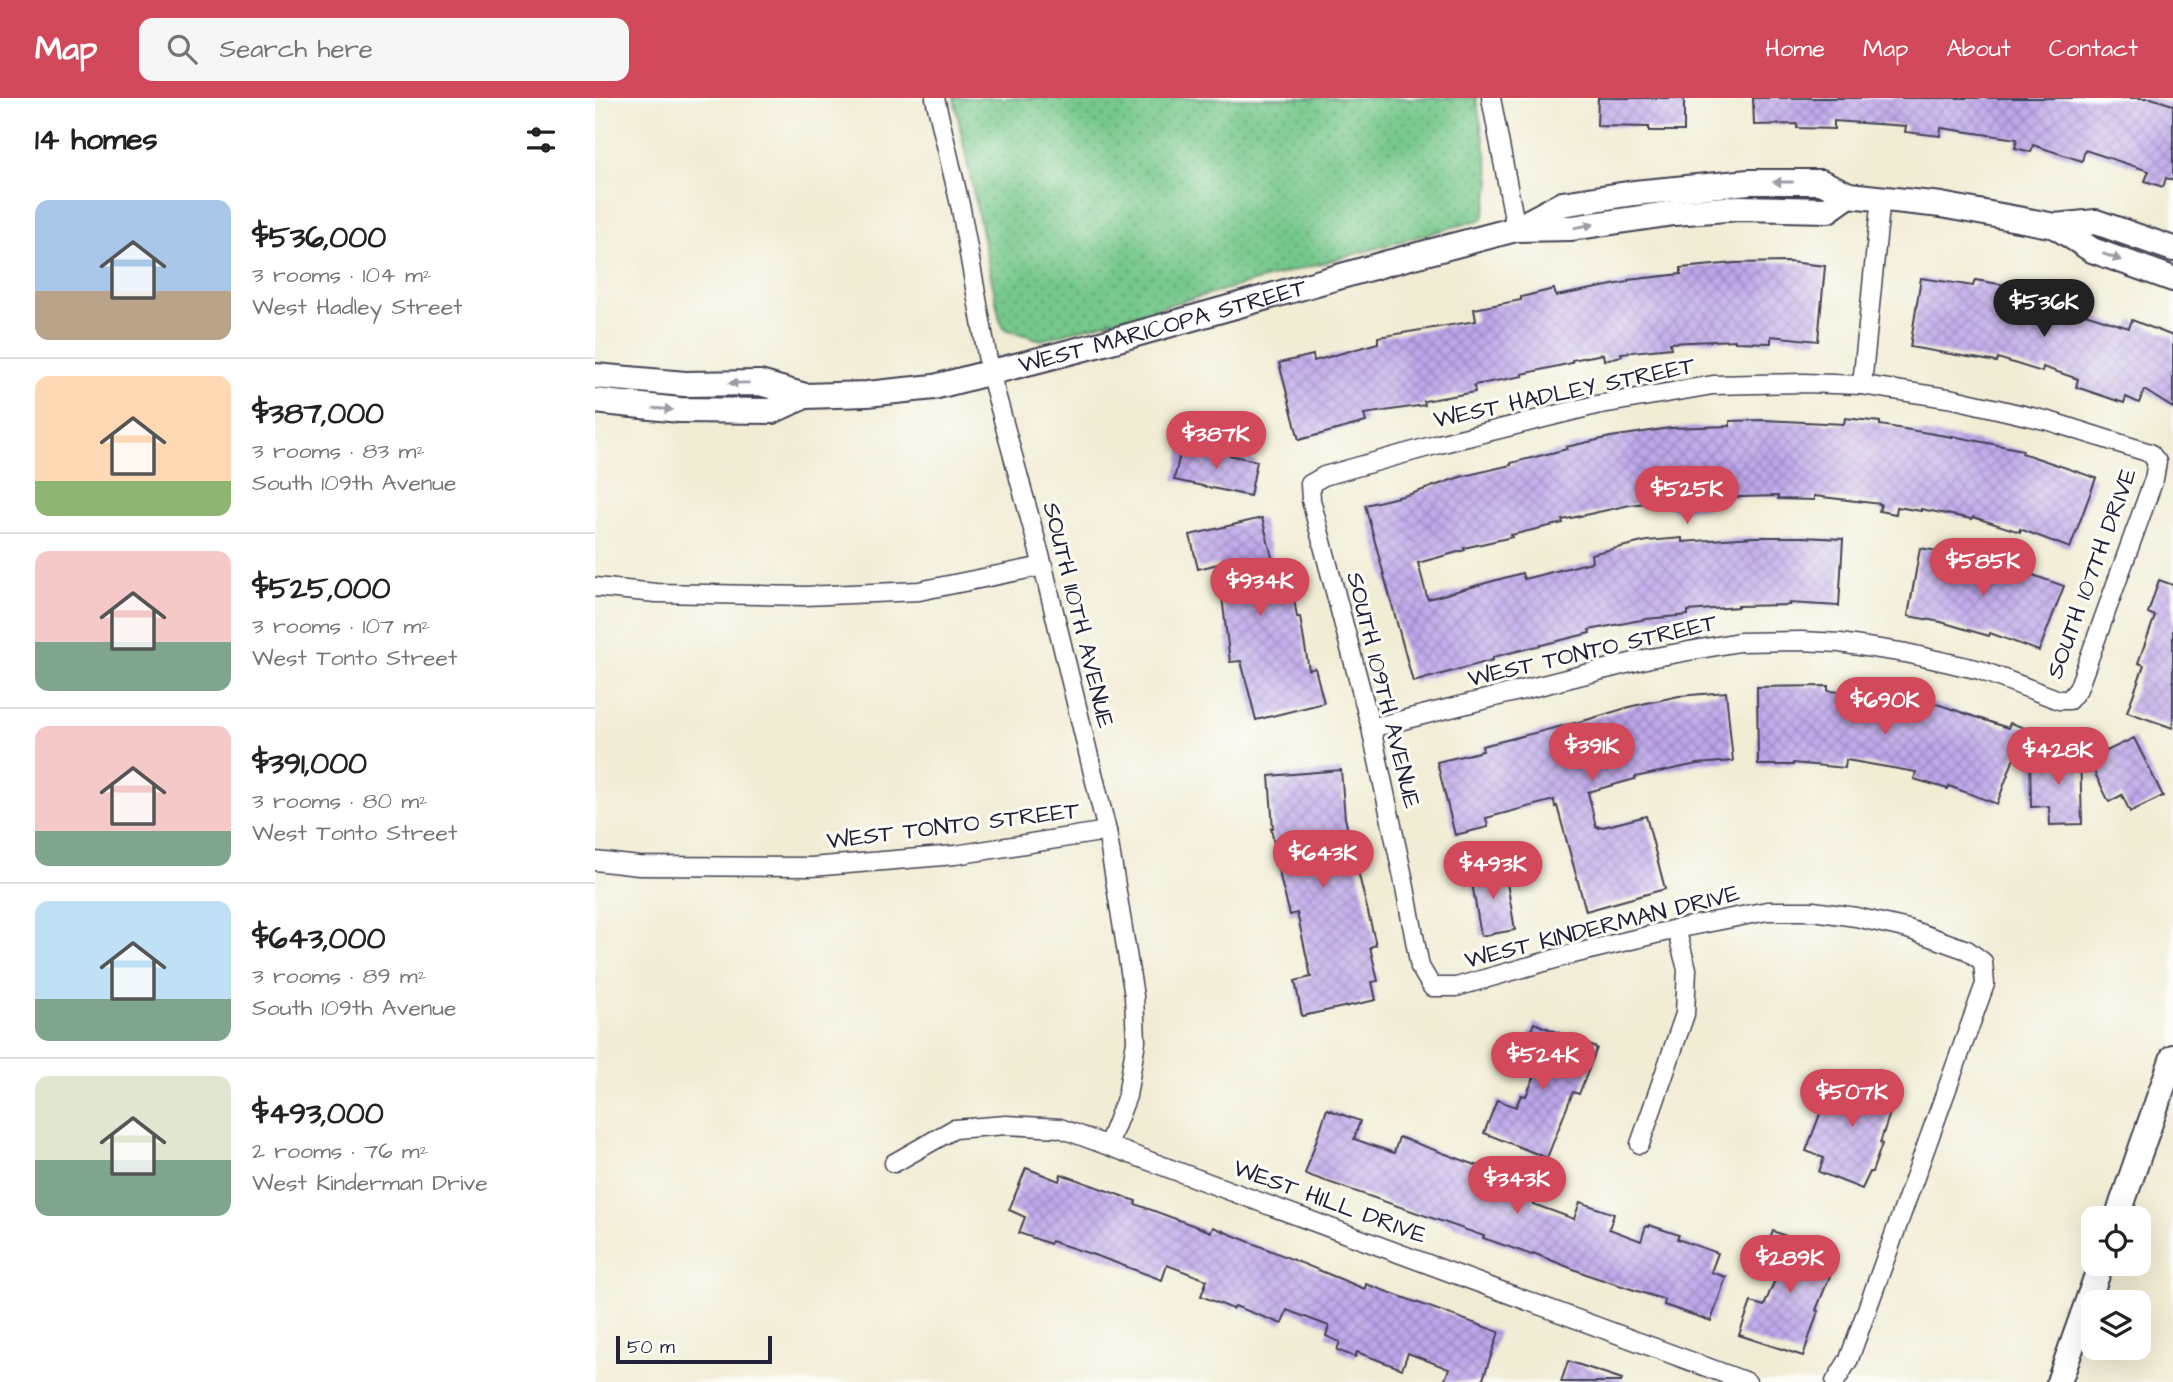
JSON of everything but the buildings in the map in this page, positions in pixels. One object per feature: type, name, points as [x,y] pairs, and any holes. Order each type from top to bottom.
[{"type":"street","name":"SOUTH 110TH AVENUE","points":[[935,98],[961,209],[991,372],[1043,566],[1107,831],[1133,996],[1136,1041],[1127,1096],[1108,1145]]},
{"type":"street","points":[[1491,98],[1516,229]]},
{"type":"street","name":"WEST MARICOPA STREET","points":[[595,376],[685,384],[760,383],[805,396],[867,394],[934,387],[1097,345],[1516,229],[1572,228],[1674,213],[1739,208],[1828,210],[1849,195],[1941,205],[2055,226],[2096,222],[2173,248]]},
{"type":"street","points":[[1862,385],[1881,197]]},
{"type":"street","name":"WEST MARICOPA STREET","points":[[2055,226],[2092,250],[2173,279]]},
{"type":"street","name":"WEST HADLEY STREET","points":[[1310,484],[1324,476],[1439,444],[1596,405],[1713,385],[1862,385],[1954,399],[2049,421],[2150,453],[2157,462]]},
{"type":"street","name":"WEST MARICOPA STREET","points":[[595,401],[679,410],[772,411],[805,396]]},
{"type":"street","name":"SOUTH 107TH DRIVE","points":[[2069,700],[2078,689],[2154,479],[2157,462]]},
{"type":"street","name":"SOUTH 109TH AVENUE","points":[[1310,484],[1311,500],[1371,728],[1420,967],[1432,987]]},
{"type":"street","points":[[595,587],[656,593],[805,596],[919,591],[1043,566]]},
{"type":"street","name":"WEST TONTO STREET","points":[[1371,728],[1650,658],[1739,642],[1840,643],[1906,653],[1980,670],[2059,700],[2069,700]]},
{"type":"street","name":"WEST TONTO STREET","points":[[595,861],[639,866],[811,867],[955,855],[1107,831]]},
{"type":"street","name":"WEST KINDERMAN DRIVE","points":[[1432,987],[1456,987],[1569,955],[1676,929],[1767,911],[1813,911],[1908,929],[1967,950],[1983,962],[1985,984],[1849,1359],[1835,1382]]},
{"type":"street","points":[[1640,1144],[1685,1014],[1687,969],[1676,929]]},
{"type":"street","points":[[2121,1206],[2173,1057]]},
{"type":"street","name":"WEST HILL DRIVE","points":[[894,1163],[954,1129],[1006,1125],[1060,1128],[1747,1382]]},
{"type":"street","points":[[2059,1382],[2097,1276]]},
{"type":"green space","points":[[954,98],[1476,98],[1491,182],[1483,219],[1041,340],[1004,329],[1000,320]]}]
